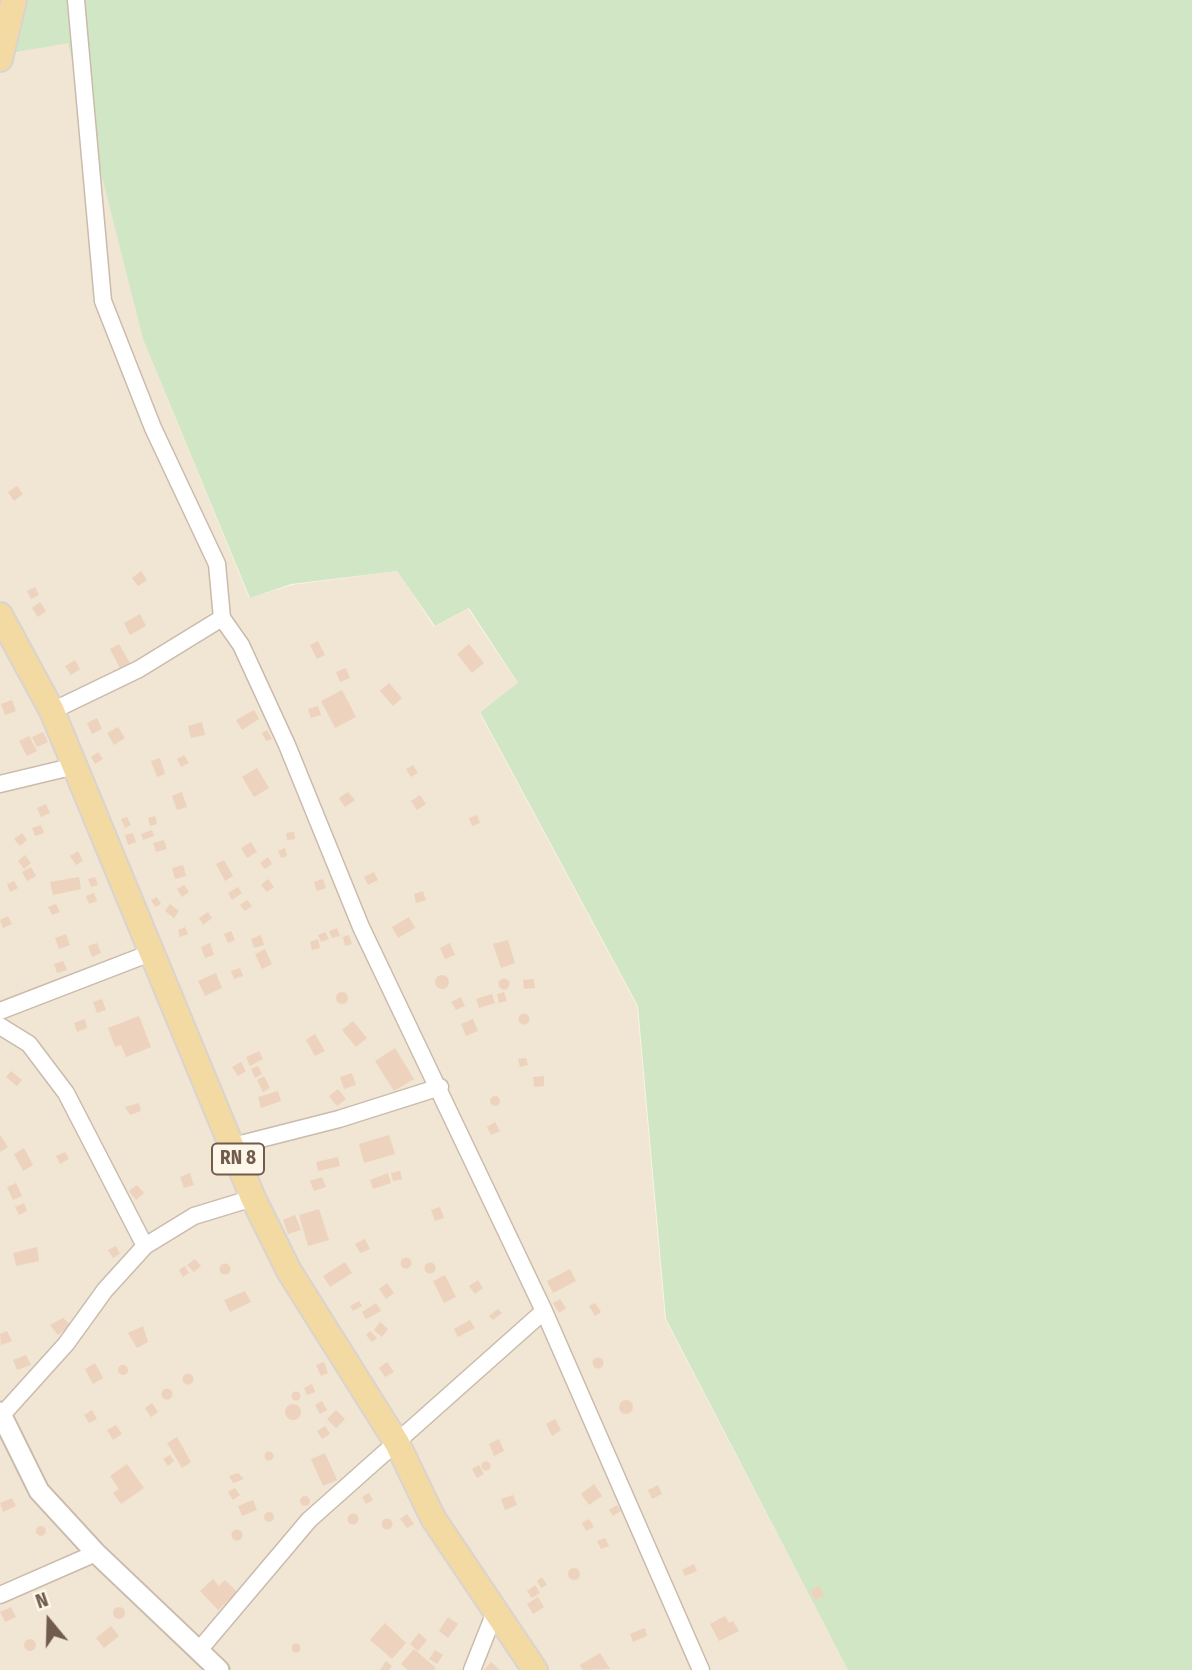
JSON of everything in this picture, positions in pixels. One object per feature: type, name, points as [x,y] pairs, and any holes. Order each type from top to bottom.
[{"type":"main road","points":[[0,59],[14,0]]},
{"type":"main road","name":"RN 8","points":[[1,619],[52,711],[253,1198],[289,1271],[397,1443],[433,1518],[536,1670]]},
{"type":"street","points":[[76,0],[103,301],[153,428],[217,564],[222,618],[241,645],[305,785],[328,852],[361,927],[440,1087],[544,1311],[701,1670]]},
{"type":"street","points":[[52,711],[139,669],[222,618]]},
{"type":"street","points":[[0,784],[75,766]]},
{"type":"street","points":[[0,1011],[153,952]]},
{"type":"street","points":[[0,1026],[29,1044],[66,1093],[145,1245]]},
{"type":"street","points":[[233,1146],[339,1119],[440,1087]]},
{"type":"street","points":[[219,1670],[200,1649],[96,1553],[39,1491],[1,1413],[66,1344],[105,1290],[145,1245],[194,1216],[253,1198]]},
{"type":"street","points":[[200,1649],[309,1520],[544,1311]]},
{"type":"street","points":[[0,1595],[96,1553]]},
{"type":"street","points":[[472,1670],[495,1612]]},
{"type":"shaded area","points":[[68,42],[143,339],[249,598],[292,585],[397,571],[434,627],[468,609],[518,684],[479,712],[637,1006],[665,1319],[848,1670],[0,1670],[0,56]]},
{"type":"green space","points":[[14,0],[1192,0],[1192,1670],[848,1670],[666,1319],[638,1006],[480,712],[518,683],[469,608],[435,626],[397,571],[291,584],[250,598],[143,339],[68,43],[1,55]]},
{"type":"building","points":[[17,486],[23,494],[14,501],[8,492]]},
{"type":"building","points":[[141,571],[147,580],[138,586],[132,578]]},
{"type":"building","points":[[35,587],[39,595],[31,599],[27,591]]},
{"type":"building","points":[[40,602],[46,611],[38,617],[32,608]]},
{"type":"building","points":[[140,614],[146,626],[130,635],[124,623]]},
{"type":"building","points":[[318,641],[325,655],[317,659],[310,645]]},
{"type":"building","points":[[119,644],[131,665],[121,670],[110,649]]},
{"type":"building","points":[[469,644],[484,663],[472,673],[457,654]]},
{"type":"building","points":[[75,660],[80,669],[71,675],[65,666]]},
{"type":"building","points":[[346,668],[350,678],[340,682],[336,672]]},
{"type":"building","points":[[389,683],[402,698],[393,706],[380,691]]},
{"type":"building","points":[[342,690],[356,717],[335,728],[321,701]]},
{"type":"building","points":[[12,700],[16,711],[5,715],[1,704]]},
{"type":"building","points":[[318,706],[321,715],[311,718],[308,709]]},
{"type":"building","points":[[254,710],[259,719],[242,730],[236,720]]},
{"type":"building","points":[[97,718],[102,729],[92,734],[87,723]]},
{"type":"building","points":[[202,722],[205,735],[191,738],[188,726]]},
{"type":"building","points":[[118,727],[125,738],[114,745],[107,733]]},
{"type":"building","points":[[267,730],[272,739],[266,741],[262,733]]},
{"type":"building","points":[[43,732],[48,742],[37,747],[32,737]]},
{"type":"building","points":[[29,736],[37,751],[27,756],[19,741]]},
{"type":"building","points":[[98,752],[103,759],[95,764],[91,757]]},
{"type":"building","points":[[184,755],[189,763],[181,767],[177,759]]},
{"type":"building","points":[[160,758],[165,774],[157,777],[151,761]]},
{"type":"building","points":[[413,765],[418,773],[411,777],[406,769]]},
{"type":"building","points":[[257,768],[269,788],[254,797],[242,777]]},
{"type":"building","points":[[182,792],[187,807],[177,810],[172,796]]},
{"type":"building","points":[[348,792],[355,800],[345,807],[339,798]]},
{"type":"building","points":[[420,795],[426,804],[417,810],[411,801]]},
{"type":"building","points":[[46,804],[50,813],[41,817],[37,808]]},
{"type":"building","points":[[477,815],[480,823],[472,826],[469,818]]},
{"type":"building","points":[[155,816],[157,824],[150,826],[148,818]]},
{"type":"building","points":[[127,817],[131,825],[125,828],[121,819]]},
{"type":"building","points":[[41,825],[44,833],[35,836],[32,828]]},
{"type":"building","points":[[152,830],[154,836],[143,840],[141,834]]},
{"type":"building","points":[[294,832],[295,839],[287,840],[286,833]]},
{"type":"building","points":[[22,833],[27,840],[20,846],[14,839]]},
{"type":"building","points":[[133,833],[136,842],[128,845],[125,835]]},
{"type":"building","points":[[164,840],[167,849],[156,852],[153,843]]},
{"type":"building","points":[[251,842],[257,852],[247,858],[241,848]]},
{"type":"building","points":[[285,848],[287,856],[281,858],[278,851]]},
{"type":"building","points":[[78,851],[83,861],[76,865],[70,856]]},
{"type":"building","points":[[25,855],[31,863],[24,869],[18,861]]},
{"type":"building","points":[[268,857],[272,864],[265,869],[260,863]]},
{"type":"building","points":[[224,860],[233,876],[225,881],[216,864]]},
{"type":"building","points":[[183,865],[186,876],[175,879],[172,868]]},
{"type":"building","points":[[31,867],[36,876],[27,881],[22,872]]},
{"type":"building","points":[[374,872],[378,880],[368,885],[364,877]]},
{"type":"building","points":[[79,877],[81,889],[53,895],[50,882]]},
{"type":"building","points":[[95,877],[98,885],[91,887],[88,879]]},
{"type":"building","points":[[268,879],[274,887],[267,892],[261,885]]},
{"type":"building","points":[[323,879],[326,888],[317,891],[314,882]]},
{"type":"building","points":[[14,881],[18,888],[10,892],[7,884]]},
{"type":"building","points":[[184,885],[189,892],[182,897],[177,889]]},
{"type":"building","points":[[238,887],[242,893],[232,900],[228,893]]},
{"type":"building","points":[[423,891],[426,900],[416,903],[414,894]]},
{"type":"building","points":[[94,893],[97,901],[89,904],[86,896]]},
{"type":"building","points":[[157,897],[161,904],[155,907],[151,900]]},
{"type":"building","points":[[247,900],[252,906],[245,911],[240,905]]},
{"type":"building","points":[[56,904],[60,912],[52,915],[48,907]]},
{"type":"building","points":[[170,904],[179,911],[174,918],[165,911]]},
{"type":"building","points":[[208,912],[212,918],[203,925],[199,918]]},
{"type":"building","points":[[8,916],[12,924],[3,928],[0,920]]},
{"type":"building","points":[[409,917],[415,928],[398,938],[392,927]]},
{"type":"building","points":[[185,927],[188,934],[180,937],[178,930]]},
{"type":"building","points":[[337,928],[340,936],[332,938],[329,931]]},
{"type":"building","points":[[231,931],[235,940],[228,943],[224,934]]},
{"type":"building","points":[[325,932],[329,939],[321,942],[318,935]]},
{"type":"building","points":[[66,934],[70,945],[59,949],[55,938]]},
{"type":"building","points":[[261,935],[264,945],[254,948],[251,939]]},
{"type":"building","points":[[349,935],[352,944],[345,946],[343,937]]},
{"type":"building","points":[[318,939],[320,948],[312,950],[310,942]]},
{"type":"building","points":[[508,940],[515,963],[501,968],[493,944]]},
{"type":"building","points":[[97,943],[101,953],[92,957],[88,946]]},
{"type":"building","points":[[210,943],[214,955],[205,958],[201,947]]},
{"type":"building","points":[[450,943],[455,955],[445,959],[440,948]]},
{"type":"building","points":[[265,949],[272,964],[262,969],[255,954]]},
{"type":"building","points":[[63,961],[67,970],[57,973],[54,964]]},
{"type":"building","points":[[240,968],[243,976],[234,979],[231,971]]},
{"type":"building","points":[[216,973],[222,988],[205,996],[198,981]]},
{"type":"building","points":[[442,975],[447,977],[447,987],[442,989],[437,987],[435,982],[437,977]]},
{"type":"building","points":[[504,979],[508,980],[508,988],[504,989],[500,988],[499,984],[500,980]]},
{"type":"building","points":[[534,979],[535,988],[524,989],[523,980]]},
{"type":"building","points":[[342,992],[348,998],[342,1004],[336,998]]},
{"type":"building","points":[[504,992],[507,1001],[499,1003],[497,994]]},
{"type":"building","points":[[492,994],[495,1003],[479,1008],[476,999]]},
{"type":"building","points":[[461,997],[465,1006],[456,1010],[451,1002]]},
{"type":"building","points":[[102,999],[106,1010],[97,1013],[93,1002]]},
{"type":"building","points":[[524,1014],[528,1015],[528,1023],[524,1024],[520,1023],[519,1019],[520,1015]]},
{"type":"building","points":[[139,1016],[151,1047],[126,1057],[121,1045],[115,1047],[108,1028]]},
{"type":"building","points":[[85,1019],[87,1028],[77,1032],[74,1023]]},
{"type":"building","points":[[473,1019],[478,1031],[466,1036],[461,1024]]},
{"type":"building","points":[[353,1021],[367,1038],[356,1047],[342,1030]]},
{"type":"building","points":[[315,1034],[325,1051],[315,1056],[306,1040]]},
{"type":"building","points":[[395,1048],[414,1079],[394,1091],[375,1061]]},
{"type":"building","points":[[259,1051],[263,1059],[250,1066],[246,1057]]},
{"type":"building","points":[[526,1058],[528,1065],[520,1067],[518,1059]]},
{"type":"building","points":[[241,1062],[246,1071],[238,1076],[232,1067]]},
{"type":"building","points":[[258,1066],[262,1074],[255,1078],[251,1069]]},
{"type":"building","points":[[11,1071],[22,1080],[17,1086],[6,1077]]},
{"type":"building","points":[[352,1073],[356,1085],[344,1089],[340,1077]]},
{"type":"building","points":[[264,1076],[270,1088],[263,1092],[257,1080]]},
{"type":"building","points":[[544,1076],[544,1086],[534,1087],[533,1077]]},
{"type":"building","points":[[338,1089],[346,1099],[337,1106],[329,1096]]},
{"type":"building","points":[[278,1091],[281,1101],[261,1108],[258,1097]]},
{"type":"building","points":[[495,1096],[500,1101],[495,1106],[490,1101]]},
{"type":"building","points":[[139,1103],[141,1111],[130,1115],[125,1107]]},
{"type":"building","points":[[495,1122],[500,1131],[491,1135],[487,1127]]},
{"type":"building","points":[[0,1135],[8,1147],[0,1152]]},
{"type":"building","points":[[389,1135],[395,1154],[364,1163],[359,1144]]},
{"type":"building","points":[[24,1148],[33,1165],[23,1171],[14,1154]]},
{"type":"building","points":[[65,1152],[69,1159],[60,1164],[56,1156]]},
{"type":"building","points":[[338,1157],[340,1166],[318,1171],[316,1162]]},
{"type":"building","points":[[400,1171],[402,1179],[393,1181],[391,1173]]},
{"type":"building","points":[[190,1173],[194,1185],[184,1188],[180,1177]]},
{"type":"building","points":[[388,1173],[391,1183],[373,1189],[370,1180]]},
{"type":"building","points":[[322,1177],[326,1187],[314,1191],[310,1181]]},
{"type":"building","points":[[16,1183],[22,1196],[13,1200],[7,1187]]},
{"type":"building","points":[[137,1185],[144,1193],[136,1200],[129,1191]]},
{"type":"building","points":[[24,1203],[27,1211],[19,1215],[15,1207]]},
{"type":"building","points":[[440,1207],[444,1218],[435,1221],[431,1210]]},
{"type":"building","points":[[319,1209],[329,1240],[308,1246],[299,1215]]},
{"type":"building","points":[[295,1215],[301,1230],[288,1234],[283,1220]]},
{"type":"building","points":[[365,1239],[370,1249],[360,1253],[355,1244]]},
{"type":"building","points":[[116,1246],[120,1254],[113,1258],[108,1250]]},
{"type":"building","points":[[37,1247],[39,1261],[16,1266],[13,1253]]},
{"type":"building","points":[[406,1257],[412,1263],[406,1269],[400,1263]]},
{"type":"building","points":[[195,1259],[201,1266],[194,1272],[187,1265]]},
{"type":"building","points":[[345,1262],[352,1273],[330,1287],[323,1276]]},
{"type":"building","points":[[430,1263],[434,1264],[434,1272],[430,1273],[426,1272],[425,1268],[426,1264]]},
{"type":"building","points":[[225,1264],[229,1265],[229,1273],[225,1274],[221,1273],[220,1269],[221,1265]]},
{"type":"building","points":[[185,1266],[189,1273],[183,1277],[179,1270]]},
{"type":"building","points":[[570,1269],[576,1281],[553,1293],[547,1281]]},
{"type":"building","points":[[445,1275],[456,1297],[444,1303],[433,1281]]},
{"type":"building","points":[[478,1280],[483,1288],[475,1294],[469,1286]]},
{"type":"building","points":[[387,1283],[394,1293],[386,1299],[379,1289]]},
{"type":"building","points":[[245,1291],[251,1302],[230,1312],[224,1300]]},
{"type":"building","points":[[560,1299],[566,1308],[559,1313],[553,1303]]},
{"type":"building","points":[[359,1301],[362,1306],[353,1311],[350,1306]]},
{"type":"building","points":[[376,1303],[381,1311],[366,1319],[362,1312]]},
{"type":"building","points":[[595,1303],[601,1312],[595,1316],[589,1306]]},
{"type":"building","points":[[498,1309],[502,1313],[493,1320],[489,1316]]},
{"type":"building","points":[[63,1318],[71,1325],[58,1335],[50,1325]]},
{"type":"building","points":[[470,1320],[475,1328],[458,1337],[454,1329]]},
{"type":"building","points":[[380,1322],[388,1329],[382,1337],[374,1330]]},
{"type":"building","points":[[143,1326],[148,1342],[137,1348],[128,1333]]},
{"type":"building","points":[[7,1331],[12,1341],[1,1345],[0,1334]]},
{"type":"building","points":[[370,1331],[377,1338],[372,1342],[366,1335]]},
{"type":"building","points":[[26,1355],[31,1365],[17,1370],[13,1360]]},
{"type":"building","points":[[598,1357],[604,1363],[598,1369],[592,1363]]},
{"type":"building","points":[[324,1362],[328,1373],[321,1376],[316,1365]]},
{"type":"building","points":[[387,1362],[394,1372],[385,1377],[379,1368]]},
{"type":"building","points":[[95,1363],[103,1378],[93,1384],[85,1369]]},
{"type":"building","points":[[123,1365],[127,1366],[127,1374],[123,1375],[119,1374],[118,1370],[119,1366]]},
{"type":"building","points":[[188,1373],[194,1379],[188,1385],[182,1379]]},
{"type":"building","points":[[312,1384],[315,1392],[307,1395],[304,1388]]},
{"type":"building","points":[[167,1388],[173,1394],[167,1400],[161,1394]]},
{"type":"building","points":[[296,1392],[300,1396],[296,1400],[292,1396]]},
{"type":"building","points":[[626,1400],[631,1402],[631,1412],[626,1414],[621,1412],[619,1407],[621,1402]]},
{"type":"building","points":[[322,1401],[327,1410],[320,1414],[315,1405]]},
{"type":"building","points":[[152,1403],[158,1412],[151,1417],[145,1408]]},
{"type":"building","points":[[293,1404],[301,1412],[293,1420],[285,1412]]},
{"type":"building","points":[[92,1410],[97,1419],[89,1423],[84,1415]]},
{"type":"building","points":[[336,1410],[345,1419],[336,1428],[327,1419]]},
{"type":"building","points":[[555,1419],[561,1430],[552,1436],[546,1424]]},
{"type":"building","points":[[116,1425],[122,1434],[113,1440],[107,1430]]},
{"type":"building","points":[[325,1426],[330,1434],[322,1439],[317,1431]]},
{"type":"building","points":[[177,1437],[191,1462],[182,1468],[167,1443]]},
{"type":"building","points":[[499,1439],[504,1451],[494,1456],[489,1444]]},
{"type":"building","points":[[269,1451],[274,1456],[269,1461],[264,1456]]},
{"type":"building","points":[[325,1453],[337,1480],[323,1486],[311,1459]]},
{"type":"building","points":[[170,1455],[174,1461],[168,1466],[163,1459]]},
{"type":"building","points":[[486,1462],[490,1466],[486,1470],[482,1466]]},
{"type":"building","points":[[127,1464],[144,1488],[121,1504],[113,1493],[119,1489],[110,1476]]},
{"type":"building","points":[[479,1465],[484,1474],[477,1478],[472,1469]]},
{"type":"building","points":[[238,1473],[244,1479],[233,1483],[229,1476]]},
{"type":"building","points":[[594,1484],[602,1496],[589,1505],[581,1494]]},
{"type":"building","points":[[658,1485],[662,1494],[652,1499],[648,1490]]},
{"type":"building","points":[[235,1488],[240,1495],[233,1500],[228,1492]]},
{"type":"building","points":[[369,1493],[373,1500],[366,1504],[362,1497]]},
{"type":"building","points":[[513,1495],[517,1505],[505,1510],[501,1499]]},
{"type":"building","points":[[305,1496],[310,1501],[305,1506],[300,1501]]},
{"type":"building","points":[[12,1498],[16,1506],[3,1512],[0,1503]]},
{"type":"building","points":[[253,1500],[257,1510],[242,1516],[238,1506]]},
{"type":"building","points":[[617,1505],[621,1511],[613,1516],[609,1510]]},
{"type":"building","points":[[269,1512],[273,1513],[273,1521],[269,1522],[265,1521],[264,1517],[265,1513]]},
{"type":"building","points":[[353,1514],[357,1515],[357,1523],[353,1524],[349,1523],[348,1519],[349,1515]]},
{"type":"building","points":[[407,1514],[414,1524],[407,1528],[400,1519]]},
{"type":"building","points":[[387,1519],[391,1520],[391,1528],[387,1529],[383,1528],[382,1524],[383,1520]]},
{"type":"building","points":[[589,1519],[594,1527],[586,1531],[582,1523]]},
{"type":"building","points":[[41,1526],[45,1527],[45,1535],[41,1536],[37,1535],[36,1531],[37,1527]]},
{"type":"building","points":[[237,1530],[241,1531],[241,1539],[237,1540],[233,1539],[232,1535],[233,1531]]},
{"type":"building","points":[[605,1538],[609,1546],[601,1549],[597,1541]]},
{"type":"building","points":[[694,1564],[697,1571],[685,1576],[682,1570]]},
{"type":"building","points":[[574,1568],[580,1574],[574,1580],[568,1574]]},
{"type":"building","points":[[542,1577],[547,1585],[541,1588],[537,1581]]},
{"type":"building","points":[[213,1579],[219,1586],[225,1580],[237,1592],[218,1610],[200,1591]]},
{"type":"building","points":[[535,1585],[540,1593],[532,1598],[527,1591]]},
{"type":"building","points":[[819,1586],[824,1596],[815,1600],[810,1590]]},
{"type":"building","points":[[538,1597],[544,1607],[533,1614],[527,1604]]},
{"type":"building","points":[[11,1607],[16,1617],[5,1622],[0,1612]]},
{"type":"building","points":[[114,1608],[124,1608],[124,1618],[114,1618]]},
{"type":"building","points":[[725,1616],[729,1623],[733,1621],[739,1631],[719,1641],[710,1624]]},
{"type":"building","points":[[448,1617],[458,1624],[448,1638],[439,1631]]},
{"type":"building","points":[[385,1623],[406,1643],[392,1659],[370,1640]]},
{"type":"building","points":[[111,1626],[119,1636],[104,1648],[96,1638]]},
{"type":"building","points":[[645,1628],[647,1636],[633,1642],[630,1634]]},
{"type":"building","points":[[419,1633],[427,1640],[418,1651],[410,1644]]},
{"type":"building","points":[[30,1639],[36,1645],[30,1651],[24,1645]]},
{"type":"building","points":[[296,1643],[301,1648],[296,1653],[291,1648]]},
{"type":"building","points":[[414,1649],[436,1668],[408,1670],[401,1664]]},
{"type":"building","points":[[435,1650],[443,1655],[437,1664],[429,1659]]},
{"type":"building","points":[[600,1653],[610,1669],[583,1670],[580,1665]]},
{"type":"building","points":[[386,1661],[392,1666],[389,1670],[380,1670]]},
{"type":"building","points":[[491,1662],[500,1670],[484,1670]]}]
